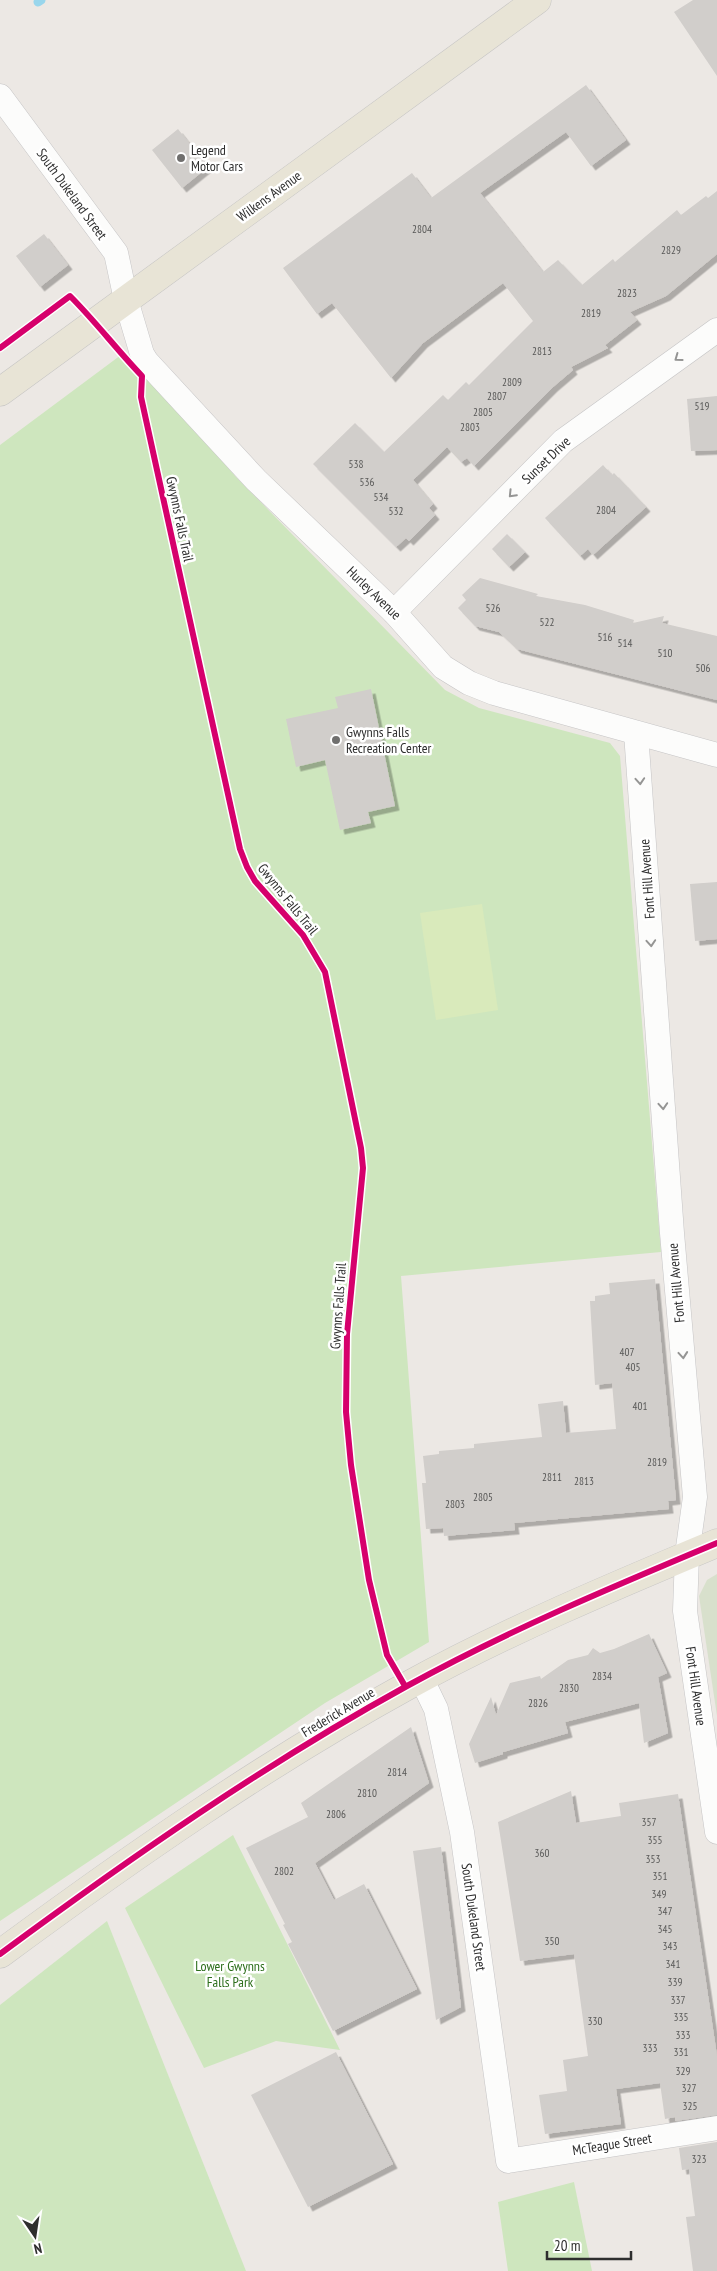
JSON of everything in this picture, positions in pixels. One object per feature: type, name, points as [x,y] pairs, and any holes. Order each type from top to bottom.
[{"type":"main road","name":"Wilkens Avenue","points":[[0,392],[537,0]]},
{"type":"main road","name":"Frederick Avenue","points":[[0,1954],[154,1845],[267,1769],[421,1678],[501,1637],[717,1543]]},
{"type":"street","name":"South Dukeland Street","points":[[0,96],[116,253],[126,300]]},
{"type":"street","name":"Hurley Avenue","points":[[126,300],[142,354],[147,362],[256,480],[394,612],[444,667],[469,683],[494,693],[717,754]]},
{"type":"street","name":"Sunset Drive","points":[[394,612],[563,441],[717,330]]},
{"type":"street","name":"Font Hill Avenue","points":[[636,733],[672,1233],[695,1497],[687,1556],[685,1610],[717,1832]]},
{"type":"street","name":"South Dukeland Street","points":[[421,1678],[436,1709],[462,1832],[508,2161]]},
{"type":"street","name":"McTeague Street","points":[[508,2161],[717,2128]]},
{"type":"green space","points":[[121,355],[134,360],[236,477],[445,690],[479,708],[610,743],[620,756],[661,1252],[401,1276],[429,1642],[325,1703],[0,1921],[0,445]]},
{"type":"green space","points":[[482,904],[498,1010],[436,1020],[420,913]]},
{"type":"green space","points":[[717,1574],[717,1716],[699,1596],[707,1580]]},
{"type":"green space","name":"Lower Gwynns Falls Park","points":[[233,1835],[340,2050],[276,2041],[204,2068],[125,1908]]},
{"type":"green space","points":[[107,1921],[246,2271],[0,2271],[0,2005]]},
{"type":"green space","points":[[574,2182],[592,2271],[508,2271],[498,2202]]},
{"type":"building","points":[[693,0],[717,0],[717,76],[674,12]]},
{"type":"building","points":[[586,85],[626,140],[591,166],[566,132],[480,193],[543,272],[558,260],[582,285],[613,259],[615,262],[677,210],[681,215],[706,196],[708,198],[717,191],[717,254],[666,296],[630,312],[637,320],[605,345],[608,348],[571,367],[573,370],[553,387],[474,466],[467,458],[461,462],[447,447],[413,480],[433,504],[429,508],[435,515],[409,541],[406,538],[396,547],[313,464],[355,423],[384,452],[443,395],[448,400],[466,382],[469,385],[533,321],[503,283],[423,343],[391,378],[332,303],[317,314],[283,268],[412,173],[431,198]]},
{"type":"building","points":[[178,129],[208,167],[182,188],[152,150]]},
{"type":"building","points":[[44,234],[68,265],[40,287],[16,256]]},
{"type":"building","points":[[717,396],[717,450],[691,451],[687,399]]},
{"type":"building","points":[[603,465],[612,475],[614,473],[646,507],[593,555],[588,549],[580,556],[545,518]]},
{"type":"building","points":[[507,534],[525,552],[509,567],[492,549]]},
{"type":"building","points":[[480,578],[538,594],[536,596],[585,605],[634,620],[633,623],[664,616],[662,623],[717,636],[717,700],[517,649],[499,632],[475,626],[458,608],[466,600],[462,595]]},
{"type":"building","name":"Gwynns Falls Recreation Center","points":[[371,689],[395,806],[368,812],[371,823],[340,830],[325,760],[296,767],[286,719],[338,708],[335,697]]},
{"type":"building","points":[[717,882],[717,939],[695,941],[690,884]]},
{"type":"building","points":[[655,1279],[676,1500],[668,1501],[669,1509],[514,1523],[515,1530],[444,1536],[443,1528],[426,1529],[422,1483],[426,1483],[423,1456],[439,1454],[439,1451],[474,1448],[474,1444],[542,1437],[538,1404],[563,1401],[566,1433],[616,1429],[612,1383],[595,1385],[590,1301],[595,1301],[595,1296],[610,1294],[609,1283]]},
{"type":"building","points":[[649,1634],[667,1673],[658,1677],[668,1733],[644,1743],[639,1703],[565,1722],[568,1733],[503,1752],[503,1754],[475,1763],[469,1744],[491,1697],[496,1715],[510,1683],[540,1676],[541,1679],[568,1660],[588,1655],[593,1648],[600,1653]]},
{"type":"building","points":[[411,1727],[429,1783],[315,1863],[334,1900],[364,1884],[417,1989],[333,2031],[288,1944],[292,1942],[283,1925],[285,1924],[246,1848],[308,1817],[301,1803]]},
{"type":"building","points":[[571,1791],[576,1823],[621,1816],[619,1803],[678,1794],[717,2056],[717,2115],[675,2121],[675,2117],[665,2119],[660,2083],[616,2089],[621,2124],[545,2134],[539,2095],[567,2091],[563,2060],[588,2056],[574,1954],[520,1961],[498,1822]]},
{"type":"building","points":[[441,1847],[461,2007],[436,2020],[413,1851]]},
{"type":"building","points":[[336,2052],[393,2164],[308,2207],[251,2095]]},
{"type":"building","points":[[717,2142],[717,2271],[693,2271],[686,2217],[695,2216],[689,2169],[682,2170],[679,2148]]},
{"type":"cycle path","name":"Gwynns Falls Trail","points":[[0,348],[70,296],[142,376],[141,397],[240,849],[255,881],[303,935],[325,972],[361,1148],[363,1168],[347,1334],[346,1412],[351,1465],[369,1580],[387,1655],[405,1686]]},
{"type":"cycle path","points":[[0,1954],[199,1813],[354,1716],[407,1686],[521,1628],[717,1543]]},
{"type":"place","name":"Legend Motor Cars","points":[[181,158]]},
{"type":"place","name":"Gwynns Falls Recreation Center","points":[[336,740]]}]
